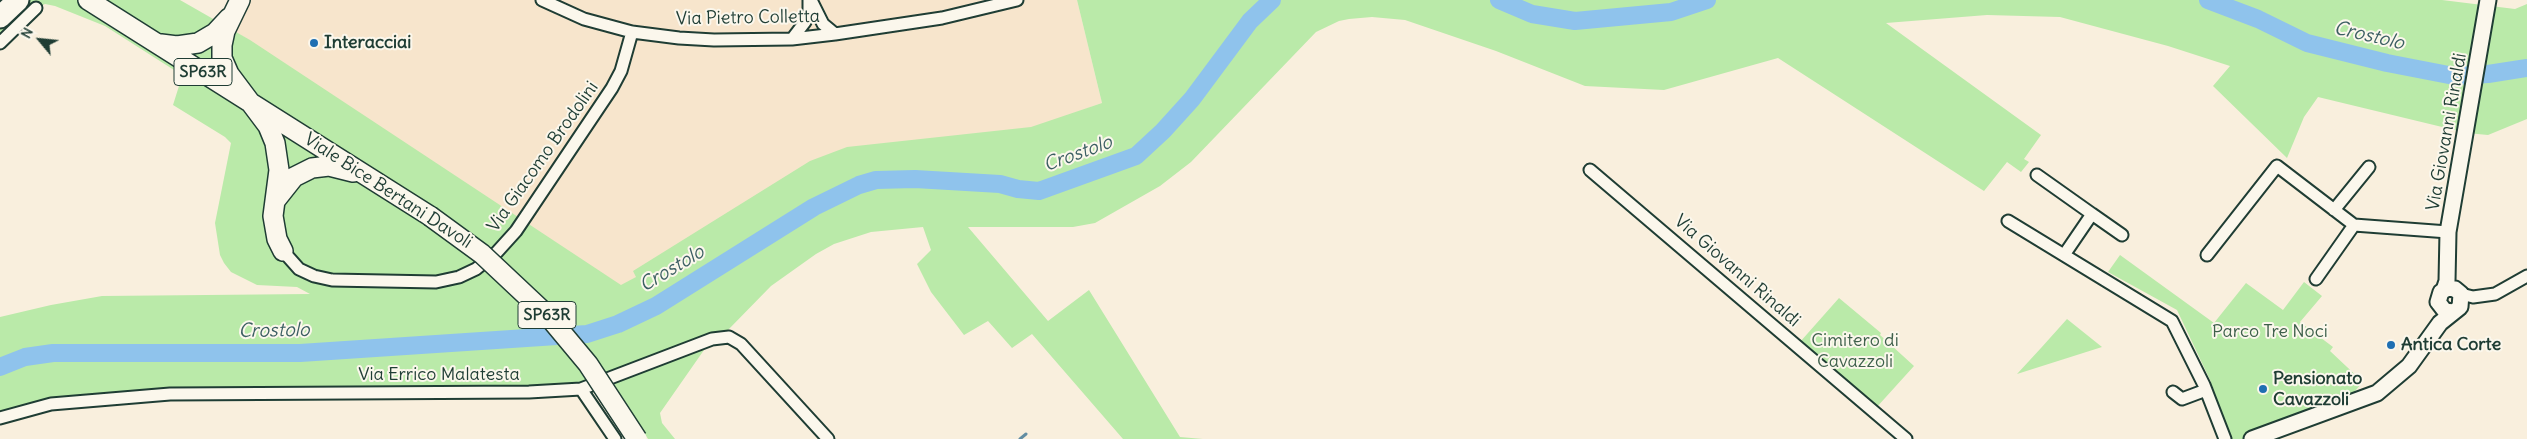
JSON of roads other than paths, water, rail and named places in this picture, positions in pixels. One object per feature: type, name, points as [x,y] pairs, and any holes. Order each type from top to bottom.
[{"type":"highway","name":"Viale Bice Bertani Davoli","points":[[88,0],[430,216],[482,254],[548,316],[588,364],[637,439]]},
{"type":"highway","points":[[0,17],[27,4]]},
{"type":"highway","points":[[158,44],[177,46],[198,43],[215,33],[235,8]]},
{"type":"highway","points":[[235,8],[222,42],[222,58],[229,74],[272,134],[278,152],[279,170],[273,204],[273,223],[283,251]]},
{"type":"highway","points":[[273,204],[294,177],[312,168],[329,166],[366,175]]},
{"type":"street","name":"Via Pietro Colletta","points":[[542,0],[578,17],[632,32],[697,39],[792,39],[834,34],[942,18],[1016,0]]},
{"type":"street","points":[[810,0],[823,24],[834,34]]},
{"type":"street","points":[[792,39],[805,22],[809,13],[810,0]]},
{"type":"street","name":"Via Giovanni Rinaldi","points":[[2456,300],[2448,270],[2448,232],[2471,108],[2488,0]]},
{"type":"street","points":[[0,42],[27,4]]},
{"type":"street","name":"Via Giacomo Brodolini","points":[[283,251],[299,269],[314,276],[332,280],[436,282],[476,269],[497,252],[516,231],[612,88],[621,71],[632,32]]},
{"type":"street","points":[[2207,255],[2277,166],[2354,225],[2448,232]]},
{"type":"street","points":[[2334,210],[2369,167]]},
{"type":"street","name":"Via Giovanni Rinaldi","points":[[1590,170],[1906,439]]},
{"type":"street","points":[[2037,175],[2122,235]]},
{"type":"street","points":[[2064,255],[2092,214]]},
{"type":"street","points":[[2008,221],[2172,320],[2206,390],[2225,439]]},
{"type":"street","points":[[2316,279],[2354,225]]},
{"type":"street","points":[[2252,439],[2378,393],[2410,366],[2456,300],[2495,294],[2527,276]]},
{"type":"street","name":"Via Errico Malatesta","points":[[0,418],[51,404],[170,394],[529,392],[581,389],[712,339],[729,337],[741,344],[828,439]]},
{"type":"street","points":[[581,389],[615,439]]},
{"type":"street","points":[[2173,392],[2182,399],[2206,390]]},
{"type":"waterway","name":"Crostolo","points":[[0,367],[25,357],[53,353],[300,353],[587,334],[618,324],[656,306],[814,207],[859,185],[876,180],[915,179],[1000,184],[1018,189],[1039,191],[1136,156],[1163,131],[1192,99],[1250,21],[1272,0]]},
{"type":"waterway","name":"Crostolo","points":[[1499,0],[1532,14],[1575,21],[1671,12],[1707,0]]},
{"type":"waterway","name":"Crostolo","points":[[2208,0],[2258,19],[2307,43],[2387,63],[2454,76],[2488,74],[2527,68]]},
{"type":"waterway","points":[[1020,439],[1026,434]]},
{"type":"place","name":"Interacciai","points":[[314,43]]},
{"type":"place","name":"Antica Corte","points":[[2391,345]]},
{"type":"place","name":"Pensionato Cavazzoli","points":[[2263,389]]},
{"type":"park label","name":"Parco Tre Noci","points":[[2270,332]]},
{"type":"park label","name":"Cimitero di Cavazzoli","points":[[1855,351]]}]
